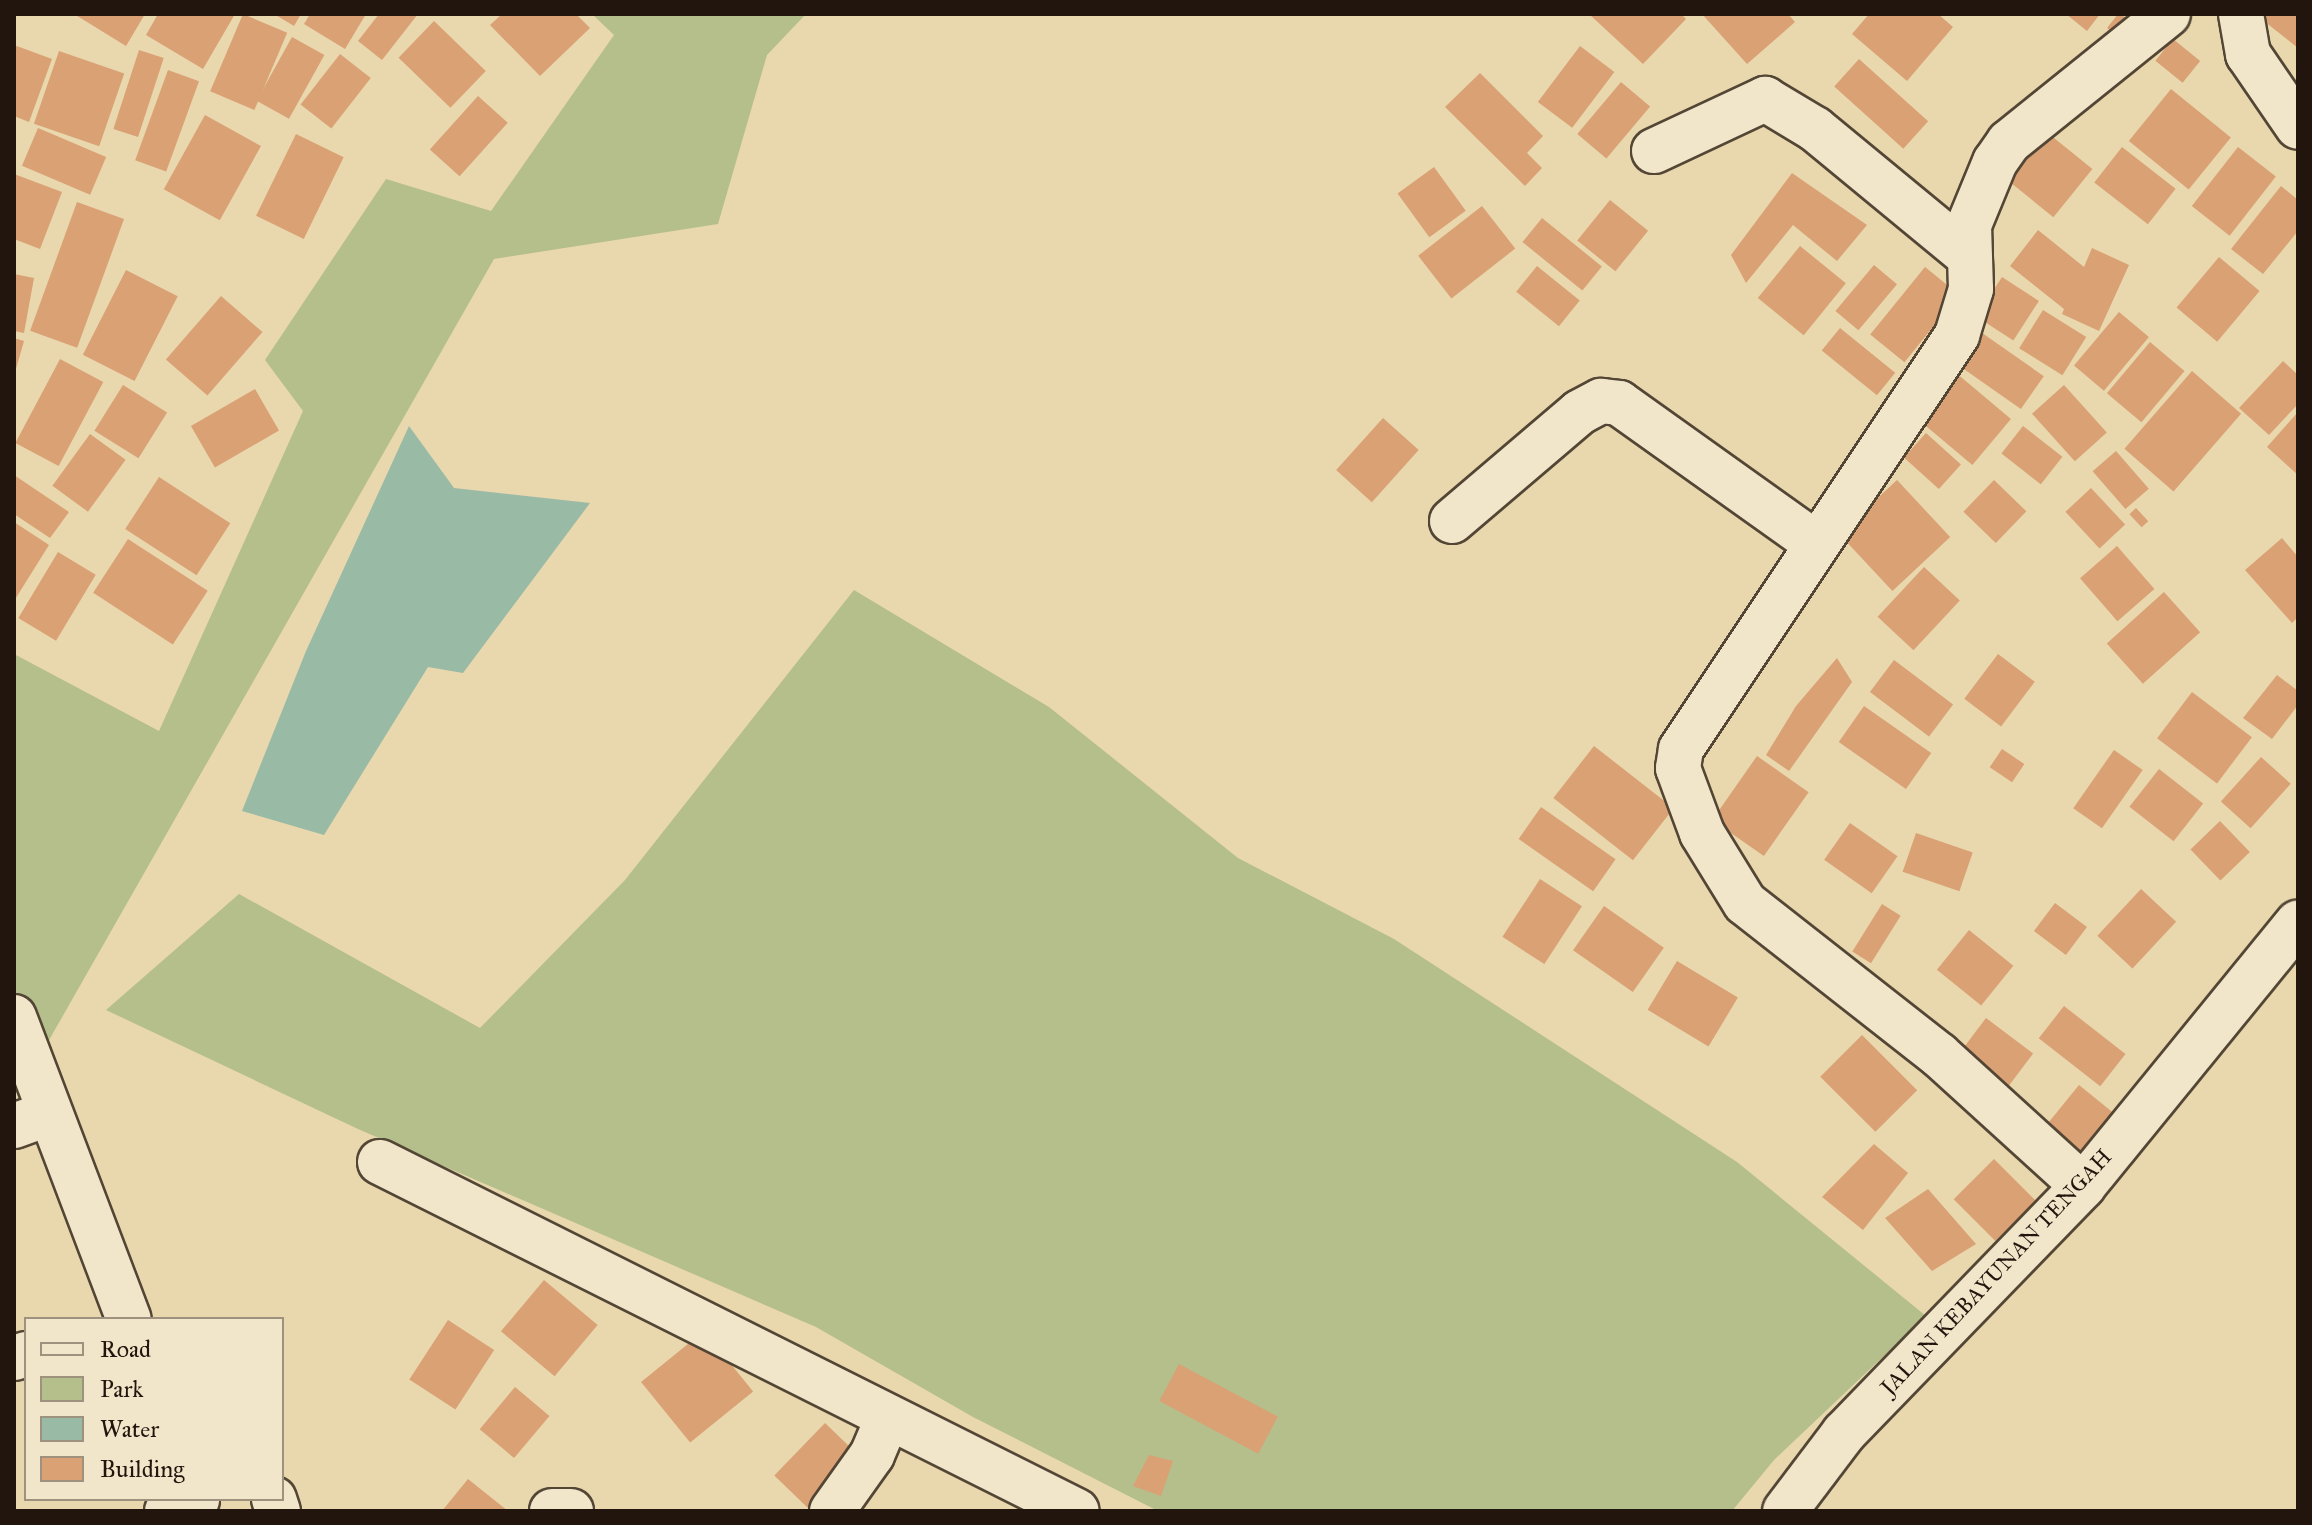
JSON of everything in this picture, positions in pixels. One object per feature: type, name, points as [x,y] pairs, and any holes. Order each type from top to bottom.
[{"type":"street","points":[[2083,1186],[1939,1055],[1745,903],[1683,791],[1681,749],[1815,543],[1957,335],[1971,289],[1969,225],[2009,142],[2168,14]]},
{"type":"street","points":[[2241,14],[2248,54],[2298,127]]},
{"type":"street","points":[[1654,151],[1765,99],[1815,129],[1969,256]]},
{"type":"street","points":[[1452,521],[1580,412],[1601,401],[1619,403],[1815,543]]},
{"type":"street","name":"JALAN KEBAYUNAN TENGAH","points":[[1785,1511],[1844,1433],[2083,1186],[2298,922]]},
{"type":"street","points":[[14,1017],[32,1119],[124,1317]]},
{"type":"street","points":[[380,1162],[887,1420],[1077,1511]]},
{"type":"street","points":[[832,1511],[872,1455],[887,1420]]},
{"type":"street","points":[[552,1511],[571,1511]]},
{"type":"green space","points":[[592,14],[806,14],[767,55],[718,224],[494,259],[24,1084],[14,1083],[14,654],[159,731],[303,411],[265,360],[386,179],[491,211],[614,35]]},
{"type":"green space","points":[[854,590],[1049,707],[1238,858],[1394,939],[1737,1162],[1926,1316],[1774,1460],[1732,1511],[1158,1511],[973,1417],[816,1327],[358,1129],[106,1010],[239,894],[480,1028],[625,880]]},
{"type":"water","points":[[409,426],[454,488],[590,503],[463,673],[428,667],[324,835],[242,811],[306,651]]},
{"type":"building","points":[[74,14],[145,14],[126,46]]},
{"type":"building","points":[[158,14],[235,14],[203,69],[146,35]]},
{"type":"building","points":[[243,14],[287,33],[254,110],[210,91]]},
{"type":"building","points":[[274,14],[301,14],[294,26]]},
{"type":"building","points":[[310,14],[366,14],[345,49],[304,24]]},
{"type":"building","points":[[379,14],[418,14],[382,60],[358,41]]},
{"type":"building","points":[[502,14],[576,14],[590,28],[540,76],[490,25]]},
{"type":"building","points":[[1589,14],[1681,14],[1686,19],[1643,64]]},
{"type":"building","points":[[1702,14],[1788,14],[1795,22],[1747,64]]},
{"type":"building","points":[[1869,14],[1938,14],[1953,27],[1907,81],[1852,34]]},
{"type":"building","points":[[2066,14],[2100,14],[2087,31]]},
{"type":"building","points":[[2118,14],[2139,23],[2124,42],[2107,28]]},
{"type":"building","points":[[2255,14],[2298,14],[2298,48]]},
{"type":"building","points":[[434,21],[486,71],[450,108],[399,58]]},
{"type":"building","points":[[292,37],[324,55],[289,119],[257,101]]},
{"type":"building","points":[[2173,39],[2200,61],[2183,83],[2155,61]]},
{"type":"building","points":[[14,45],[52,59],[29,122],[14,116]]},
{"type":"building","points":[[1580,46],[1614,72],[1572,128],[1538,102]]},
{"type":"building","points":[[139,50],[164,58],[138,137],[113,129]]},
{"type":"building","points":[[59,51],[124,73],[99,146],[34,124]]},
{"type":"building","points":[[340,54],[371,78],[331,128],[301,104]]},
{"type":"building","points":[[1859,59],[1928,121],[1903,149],[1834,86]]},
{"type":"building","points":[[168,70],[199,81],[166,171],[135,160]]},
{"type":"building","points":[[1480,73],[1543,136],[1527,153],[1542,168],[1525,186],[1445,107]]},
{"type":"building","points":[[1621,82],[1650,106],[1606,159],[1577,134]]},
{"type":"building","points":[[2171,89],[2231,137],[2189,190],[2129,141]]},
{"type":"building","points":[[478,96],[508,123],[460,176],[430,150]]},
{"type":"building","points":[[205,115],[261,146],[220,220],[164,189]]},
{"type":"building","points":[[2038,125],[2092,169],[2053,217],[1999,173]]},
{"type":"building","points":[[38,128],[106,157],[90,195],[22,166]]},
{"type":"building","points":[[296,134],[344,157],[304,239],[256,216]]},
{"type":"building","points":[[2122,147],[2176,189],[2148,224],[2094,182]]},
{"type":"building","points":[[2238,147],[2276,177],[2230,236],[2192,206]]},
{"type":"building","points":[[1434,167],[1466,211],[1429,237],[1398,193]]},
{"type":"building","points":[[1792,173],[1867,225],[1837,261],[1793,225],[1746,283],[1731,255]]},
{"type":"building","points":[[14,174],[62,192],[40,249],[14,239]]},
{"type":"building","points":[[2281,186],[2298,200],[2298,231],[2263,274],[2231,249]]},
{"type":"building","points":[[1610,200],[1648,231],[1615,271],[1577,240]]},
{"type":"building","points":[[77,202],[124,219],[77,348],[30,331]]},
{"type":"building","points":[[1482,206],[1515,249],[1451,298],[1418,256]]},
{"type":"building","points":[[1542,218],[1602,266],[1582,291],[1522,242]]},
{"type":"building","points":[[2038,230],[2084,267],[2092,248],[2129,265],[2099,331],[2062,314],[2064,309],[2010,266]]},
{"type":"building","points":[[1800,246],[1846,283],[1804,335],[1758,298]]},
{"type":"building","points":[[2219,257],[2260,291],[2217,342],[2177,308]]},
{"type":"building","points":[[1874,265],[1897,284],[1858,330],[1835,311]]},
{"type":"building","points":[[1537,266],[1580,301],[1559,326],[1516,292]]},
{"type":"building","points":[[1925,267],[1959,295],[1904,362],[1870,335]]},
{"type":"building","points":[[126,270],[178,296],[135,381],[83,355]]},
{"type":"building","points":[[14,274],[34,278],[24,333],[14,331]]},
{"type":"building","points":[[2002,277],[2039,301],[2013,340],[1976,316]]},
{"type":"building","points":[[221,296],[263,332],[207,395],[166,359]]},
{"type":"building","points":[[2043,310],[2086,337],[2062,375],[2019,348]]},
{"type":"building","points":[[2119,312],[2149,337],[2104,391],[2074,366]]},
{"type":"building","points":[[1840,328],[1895,373],[1877,395],[1822,351]]},
{"type":"building","points":[[1975,328],[2044,376],[2021,409],[1952,361]]},
{"type":"building","points":[[14,338],[24,341],[15,372],[14,372]]},
{"type":"building","points":[[2150,342],[2184,371],[2141,422],[2107,393]]},
{"type":"building","points":[[60,359],[103,382],[59,466],[15,443]]},
{"type":"building","points":[[2283,361],[2298,375],[2298,404],[2269,435],[2239,408]]},
{"type":"building","points":[[2192,371],[2241,414],[2173,491],[2124,449]]},
{"type":"building","points":[[1955,372],[2011,419],[1972,465],[1916,418]]},
{"type":"building","points":[[123,385],[167,413],[138,458],[94,431]]},
{"type":"building","points":[[2064,385],[2107,433],[2075,461],[2032,414]]},
{"type":"building","points":[[255,389],[279,431],[215,468],[191,426]]},
{"type":"building","points":[[2298,412],[2298,475],[2267,447]]},
{"type":"building","points":[[1383,418],[1419,450],[1372,502],[1336,470]]},
{"type":"building","points":[[2023,426],[2062,457],[2041,484],[2001,454]]},
{"type":"building","points":[[1926,433],[1961,464],[1939,489],[1904,458]]},
{"type":"building","points":[[90,434],[126,460],[88,512],[52,486]]},
{"type":"building","points":[[2116,451],[2149,489],[2125,509],[2093,471]]},
{"type":"building","points":[[14,475],[69,512],[50,538],[14,514]]},
{"type":"building","points":[[159,477],[230,523],[197,575],[125,529]]},
{"type":"building","points":[[1897,480],[1950,537],[1892,591],[1839,534]]},
{"type":"building","points":[[1994,480],[2026,511],[1996,543],[1963,512]]},
{"type":"building","points":[[2091,488],[2125,525],[2100,548],[2065,512]]},
{"type":"building","points":[[2136,508],[2148,521],[2142,527],[2129,514]]},
{"type":"building","points":[[14,522],[49,545],[14,601]]},
{"type":"building","points":[[2282,538],[2298,557],[2298,617],[2292,623],[2245,570]]},
{"type":"building","points":[[128,539],[208,591],[173,644],[93,593]]},
{"type":"building","points":[[2117,546],[2154,589],[2117,621],[2080,578]]},
{"type":"building","points":[[58,552],[96,575],[56,641],[18,618]]},
{"type":"building","points":[[1924,567],[1960,600],[1913,650],[1878,617]]},
{"type":"building","points":[[2164,592],[2200,632],[2143,684],[2107,644]]},
{"type":"building","points":[[1998,654],[2035,682],[2001,726],[1964,699]]},
{"type":"building","points":[[1837,658],[1852,682],[1789,771],[1766,755],[1796,706]]},
{"type":"building","points":[[1894,660],[1953,705],[1929,736],[1870,692]]},
{"type":"building","points":[[2277,675],[2298,691],[2298,705],[2272,739],[2243,718]]},
{"type":"building","points":[[2192,692],[2252,737],[2217,783],[2157,738]]},
{"type":"building","points":[[1864,706],[1931,753],[1906,789],[1839,742]]},
{"type":"building","points":[[1594,746],[1674,808],[1633,860],[1553,798]]},
{"type":"building","points":[[2002,749],[2024,764],[2012,782],[1990,767]]},
{"type":"building","points":[[2114,750],[2143,770],[2102,828],[2073,808]]},
{"type":"building","points":[[1757,756],[1809,792],[1764,856],[1712,820]]},
{"type":"building","points":[[2261,757],[2291,784],[2251,828],[2221,802]]},
{"type":"building","points":[[2159,769],[2203,803],[2174,841],[2129,807]]},
{"type":"building","points":[[1541,807],[1616,859],[1593,891],[1519,839]]},
{"type":"building","points":[[2220,821],[2250,852],[2220,880],[2191,849]]},
{"type":"building","points":[[1850,823],[1898,856],[1872,893],[1824,860]]},
{"type":"building","points":[[1916,833],[1973,853],[1959,891],[1903,872]]},
{"type":"building","points":[[1540,879],[1582,906],[1544,964],[1502,937]]},
{"type":"building","points":[[2141,889],[2176,922],[2132,969],[2097,936]]},
{"type":"building","points":[[2055,903],[2087,927],[2066,955],[2034,931]]},
{"type":"building","points":[[1882,904],[1901,916],[1871,963],[1852,951]]},
{"type":"building","points":[[1604,906],[1664,948],[1633,992],[1573,950]]},
{"type":"building","points":[[1969,930],[2013,966],[1981,1006],[1937,970]]},
{"type":"building","points":[[1677,961],[1738,998],[1709,1046],[1648,1010]]},
{"type":"building","points":[[2064,1006],[2125,1054],[2100,1086],[2039,1038]]},
{"type":"building","points":[[1986,1018],[2033,1054],[2005,1090],[1958,1055]]},
{"type":"building","points":[[1862,1035],[1917,1090],[1875,1132],[1820,1077]]},
{"type":"building","points":[[2079,1085],[2121,1119],[2084,1165],[2042,1131]]},
{"type":"building","points":[[1874,1144],[1908,1173],[1863,1230],[1822,1197]]},
{"type":"building","points":[[1994,1159],[2036,1201],[1995,1241],[1954,1199]]},
{"type":"building","points":[[1928,1189],[1976,1244],[1932,1271],[1885,1218]]},
{"type":"building","points":[[544,1280],[598,1325],[555,1376],[501,1331]]},
{"type":"building","points":[[448,1320],[494,1350],[455,1410],[409,1380]]},
{"type":"building","points":[[704,1331],[753,1392],[690,1443],[641,1382]]},
{"type":"building","points":[[1179,1364],[1278,1417],[1258,1454],[1159,1401]]},
{"type":"building","points":[[515,1387],[549,1416],[514,1458],[480,1429]]},
{"type":"building","points":[[825,1423],[860,1457],[810,1510],[774,1476]]},
{"type":"building","points":[[1149,1455],[1173,1461],[1161,1496],[1133,1486]]},
{"type":"building","points":[[468,1479],[508,1511],[442,1511]]}]
